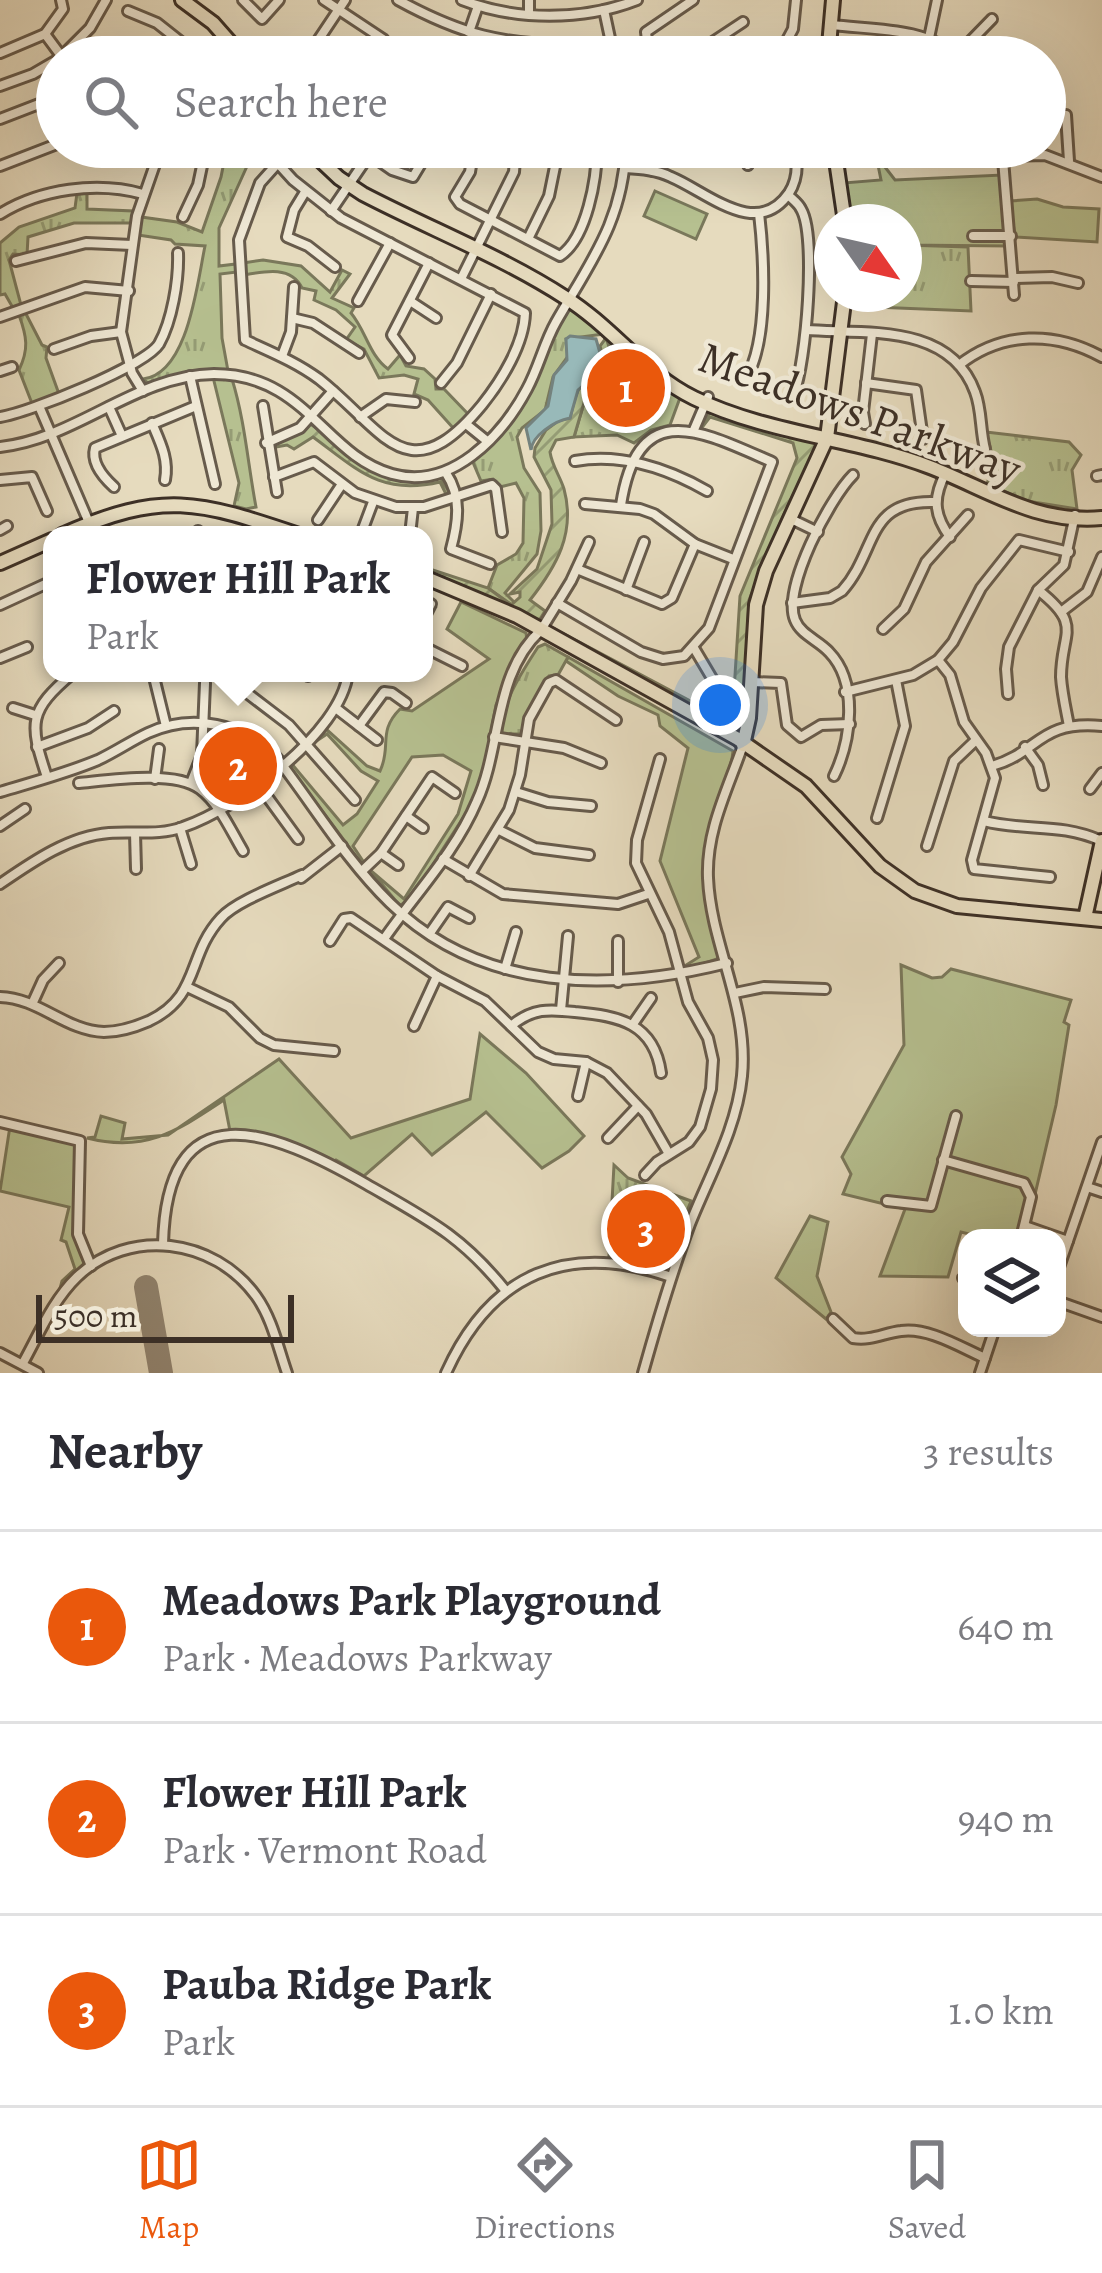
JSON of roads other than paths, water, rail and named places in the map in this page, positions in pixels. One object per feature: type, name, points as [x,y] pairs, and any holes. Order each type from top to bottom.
[{"type":"main road","points":[[182,0],[224,36]]},
{"type":"main road","points":[[193,0],[224,36]]},
{"type":"main road","points":[[829,36],[833,0]]},
{"type":"main road","name":"Meadows Parkway","points":[[333,168],[350,183],[572,298],[706,402],[946,471],[1020,508],[1102,515]]},
{"type":"main road","points":[[837,168],[842,204]]},
{"type":"main road","points":[[743,746],[758,595],[827,435],[843,312]]},
{"type":"main road","points":[[89,526],[137,507],[182,503],[272,526]]},
{"type":"main road","points":[[92,525],[142,512],[178,510],[252,526]]},
{"type":"main road","points":[[0,566],[43,547]]},
{"type":"main road","points":[[433,583],[478,597],[806,786],[880,866],[915,891],[967,908],[1102,920]]},
{"type":"main road","points":[[1085,918],[1102,841]]},
{"type":"street","points":[[40,36],[63,8],[61,0]]},
{"type":"street","points":[[82,36],[106,0]]},
{"type":"street","points":[[243,0],[262,19],[280,0]]},
{"type":"street","points":[[324,0],[342,4],[379,36]]},
{"type":"street","points":[[398,0],[479,36]]},
{"type":"street","points":[[462,0],[529,14],[604,10],[637,0]]},
{"type":"street","points":[[529,0],[529,14]]},
{"type":"street","points":[[646,36],[693,0]]},
{"type":"street","points":[[789,36],[796,0]]},
{"type":"street","points":[[929,36],[937,0]]},
{"type":"street","points":[[321,36],[342,4]]},
{"type":"street","points":[[469,33],[478,6]]},
{"type":"street","points":[[604,10],[610,36]]},
{"type":"street","points":[[128,11],[173,36]]},
{"type":"street","points":[[977,36],[992,20]]},
{"type":"street","points":[[724,36],[743,22]]},
{"type":"street","points":[[830,25],[914,36]]},
{"type":"street","points":[[0,53],[36,38]]},
{"type":"street","points":[[0,86],[36,72]]},
{"type":"street","points":[[0,118],[36,105]]},
{"type":"street","points":[[1066,115],[1069,161]]},
{"type":"street","points":[[0,166],[36,152]]},
{"type":"street","points":[[1066,160],[1102,177]]},
{"type":"street","points":[[143,391],[121,332],[130,291],[132,245],[153,168]]},
{"type":"street","points":[[183,218],[202,168]]},
{"type":"street","points":[[273,168],[260,183],[239,240],[245,340],[282,356],[333,391],[387,441],[409,449],[442,444],[466,424],[504,374],[525,313],[331,211],[281,168]]},
{"type":"street","points":[[331,211],[360,168]]},
{"type":"street","points":[[390,168],[413,177],[418,168]]},
{"type":"street","points":[[471,168],[455,197],[560,256],[570,249],[592,196],[595,168]]},
{"type":"street","points":[[461,279],[514,168]]},
{"type":"street","points":[[528,239],[549,196],[555,168]]},
{"type":"street","points":[[0,446],[51,432],[143,391],[190,376],[218,374],[256,380],[285,394],[365,462],[388,473],[412,477],[444,472],[467,460],[522,398],[550,334],[607,237],[625,168],[672,177],[724,206],[759,213],[788,195],[795,168]]},
{"type":"street","points":[[1004,168],[1014,295]]},
{"type":"street","points":[[0,214],[60,191],[143,194]]},
{"type":"street","points":[[305,192],[286,237],[308,246],[335,267]]},
{"type":"street","points":[[788,195],[801,209],[806,226],[806,330],[794,392]]},
{"type":"street","points":[[746,378],[754,365],[761,290],[759,213]]},
{"type":"street","points":[[973,236],[1011,236]]},
{"type":"street","points":[[16,261],[86,243],[132,245]]},
{"type":"street","points":[[358,301],[390,243]]},
{"type":"street","points":[[0,417],[39,406],[131,365],[158,346],[175,286],[178,253]]},
{"type":"street","points":[[409,358],[392,339],[429,263]]},
{"type":"street","points":[[971,281],[1052,277],[1078,283]]},
{"type":"street","points":[[0,317],[85,287],[130,291]]},
{"type":"street","points":[[282,356],[290,340],[294,287]]},
{"type":"street","points":[[441,383],[457,363],[491,294]]},
{"type":"street","points":[[410,301],[436,318]]},
{"type":"street","points":[[292,318],[321,327],[359,353]]},
{"type":"street","points":[[806,330],[930,343],[959,365],[975,391],[985,449]]},
{"type":"street","points":[[54,349],[98,334],[121,332]]},
{"type":"street","points":[[865,424],[872,334]]},
{"type":"street","points":[[959,365],[988,346],[1014,339],[1069,341],[1102,358]]},
{"type":"street","points":[[0,370],[11,367]]},
{"type":"street","points":[[190,376],[215,484]]},
{"type":"street","points":[[866,383],[916,390],[923,440]]},
{"type":"street","points":[[266,443],[291,434],[333,391]]},
{"type":"street","points":[[360,417],[386,398],[415,402]]},
{"type":"street","points":[[693,432],[706,402]]},
{"type":"street","points":[[39,406],[92,525]]},
{"type":"street","points":[[114,487],[102,477],[95,448],[196,406]]},
{"type":"street","points":[[263,406],[277,492]]},
{"type":"street","points":[[109,407],[122,436]]},
{"type":"street","points":[[152,423],[162,446],[165,480]]},
{"type":"street","points":[[466,424],[487,441]]},
{"type":"street","points":[[557,603],[652,657],[674,659],[694,648],[710,628],[772,462],[693,432],[676,430],[652,436],[631,462],[621,505]]},
{"type":"street","points":[[575,461],[613,457],[707,491]]},
{"type":"street","points":[[274,476],[314,462],[374,502],[413,508],[485,486],[496,488],[502,532]]},
{"type":"street","points":[[946,471],[934,502],[950,536]]},
{"type":"street","points":[[444,472],[449,475],[458,516],[452,552],[490,564]]},
{"type":"street","points":[[834,776],[848,747],[845,692],[836,661],[801,631],[792,603],[794,585],[818,532],[853,475]]},
{"type":"street","points":[[0,480],[32,477],[47,511]]},
{"type":"street","points":[[318,520],[342,484]]},
{"type":"street","points":[[364,526],[374,502]]},
{"type":"street","points":[[792,603],[830,598],[842,591],[884,516],[898,506],[934,502]]},
{"type":"street","points":[[586,505],[621,505],[654,514],[695,544],[734,559]]},
{"type":"street","points":[[411,526],[413,508]]},
{"type":"street","points":[[883,629],[904,609],[926,562],[968,515]]},
{"type":"street","points":[[1008,694],[1010,646],[1038,590],[1054,577],[1069,552],[1074,516]]},
{"type":"street","points":[[791,519],[818,532]]},
{"type":"street","points":[[845,692],[896,680],[938,660],[953,642],[981,588],[1019,540],[1069,552]]},
{"type":"street","points":[[384,939],[443,859],[480,794],[501,706],[589,542]]},
{"type":"street","points":[[626,590],[644,542]]},
{"type":"street","points":[[577,569],[667,603],[695,544]]},
{"type":"street","points":[[1061,612],[1087,592],[1102,557]]},
{"type":"street","points":[[0,605],[43,585]]},
{"type":"street","points":[[1038,590],[1061,612],[1069,638],[1061,677],[1069,726]]},
{"type":"street","points":[[0,658],[27,646]]},
{"type":"street","points":[[694,648],[713,680],[713,705]]},
{"type":"street","points":[[433,652],[462,666]]},
{"type":"street","points":[[938,660],[950,675],[974,741],[992,766],[994,791],[972,860],[974,869],[1050,877]]},
{"type":"street","points":[[469,876],[499,830],[516,792],[531,715],[553,680],[616,720]]},
{"type":"street","points":[[877,818],[905,726],[896,680]]},
{"type":"street","points":[[47,778],[37,746],[35,715],[44,698],[63,682]]},
{"type":"street","points":[[155,682],[166,726]]},
{"type":"street","points":[[2,879],[65,845],[99,834],[180,828],[220,813],[307,744],[337,709],[345,682]]},
{"type":"street","points":[[752,682],[782,683],[782,713],[787,725],[801,736],[821,725],[850,724]]},
{"type":"street","points":[[191,783],[202,755],[205,683]]},
{"type":"street","points":[[359,726],[384,692],[406,703]]},
{"type":"street","points":[[247,694],[283,719],[355,800]]},
{"type":"street","points":[[14,708],[35,715]]},
{"type":"street","points":[[337,709],[377,740]]},
{"type":"street","points":[[37,746],[88,728],[114,711]]},
{"type":"street","points":[[1,789],[99,759],[166,726],[204,724],[249,735],[282,764],[362,871],[403,915],[505,969],[618,982],[681,975],[727,963]]},
{"type":"street","points":[[992,766],[1005,763],[1049,732],[1069,726],[1102,727]]},
{"type":"street","points":[[494,737],[564,748],[601,764]]},
{"type":"street","points":[[927,846],[954,760],[974,741]]},
{"type":"street","points":[[644,1373],[671,1276],[737,1105],[743,1043],[714,919],[709,852],[717,814],[743,746]]},
{"type":"street","points":[[1025,748],[1038,765],[1043,785]]},
{"type":"street","points":[[155,779],[159,749]]},
{"type":"street","points":[[645,1175],[689,1142],[700,1127],[712,1077],[711,1046],[690,1008],[669,932],[639,874],[635,852],[660,759]]},
{"type":"street","points":[[1090,789],[1102,773]]},
{"type":"street","points":[[362,871],[381,853],[432,777],[455,793]]},
{"type":"street","points":[[80,783],[155,779],[191,783],[206,794],[243,851]]},
{"type":"street","points":[[257,784],[298,839]]},
{"type":"street","points":[[516,792],[548,802],[591,806]]},
{"type":"street","points":[[0,826],[25,809]]},
{"type":"street","points":[[406,816],[423,828]]},
{"type":"street","points":[[984,821],[1025,828],[1057,826],[1102,841]]},
{"type":"street","points":[[180,828],[191,864]]},
{"type":"street","points":[[499,830],[535,848],[589,855]]},
{"type":"street","points":[[135,833],[136,869]]},
{"type":"street","points":[[0,997],[33,1002],[80,1028],[118,1032],[167,1012],[187,987],[198,956],[220,919],[232,908],[302,875],[342,846]]},
{"type":"street","points":[[381,853],[398,866]]},
{"type":"street","points":[[443,859],[503,894],[618,904],[648,894]]},
{"type":"street","points":[[430,933],[448,907],[469,918]]},
{"type":"street","points":[[330,941],[348,917],[437,976],[485,1000],[545,1056],[586,1062],[607,1072],[638,1106],[669,1154]]},
{"type":"street","points":[[505,969],[516,932]]},
{"type":"street","points":[[561,1010],[568,936]]},
{"type":"street","points":[[618,941],[618,982]]},
{"type":"street","points":[[33,1002],[59,962]]},
{"type":"street","points":[[414,1026],[437,976]]},
{"type":"street","points":[[187,987],[230,1007],[274,1046],[334,1051]]},
{"type":"street","points":[[735,993],[764,987],[825,988]]},
{"type":"street","points":[[633,1024],[651,998]]},
{"type":"street","points":[[511,1026],[538,1010],[607,1014],[633,1024],[652,1043],[661,1073]]},
{"type":"street","points":[[578,1096],[586,1062]]},
{"type":"street","points":[[608,1138],[638,1106]]},
{"type":"street","points":[[887,1201],[931,1206],[956,1117]]},
{"type":"street","points":[[0,1122],[80,1142],[78,1234],[91,1265]]},
{"type":"street","points":[[163,1244],[166,1191],[184,1159],[216,1138],[248,1134],[310,1154],[438,1225],[470,1249],[506,1291]]},
{"type":"street","points":[[1066,1247],[1102,1142]]},
{"type":"street","points":[[944,1160],[1017,1180],[1030,1190],[1023,1229]]},
{"type":"street","points":[[1087,1187],[1102,1192]]},
{"type":"street","points":[[1024,1226],[1068,1241]]},
{"type":"street","points":[[23,1363],[62,1295],[91,1265],[124,1250],[163,1244],[212,1257],[248,1285],[267,1316],[287,1373]]},
{"type":"street","points":[[446,1373],[467,1331],[506,1291],[549,1269],[581,1262],[620,1262],[671,1276]]},
{"type":"street","points":[[1066,1303],[1102,1317]]},
{"type":"street","points":[[833,1319],[853,1338],[873,1339],[903,1330],[944,1340],[985,1358]]},
{"type":"street","points":[[980,1373],[992,1337]]},
{"type":"street","points":[[0,1354],[38,1373]]},
{"type":"water","points":[[570,336],[596,339],[604,367],[578,390],[570,418],[545,430],[531,450],[526,428],[548,406],[554,375],[567,360]]},
{"type":"place","name":"Meadows Park Playground","points":[[626,388]]},
{"type":"place","name":"Flower Hill Park","points":[[238,766]]},
{"type":"place","name":"Pauba Ridge Park","points":[[646,1229]]}]
